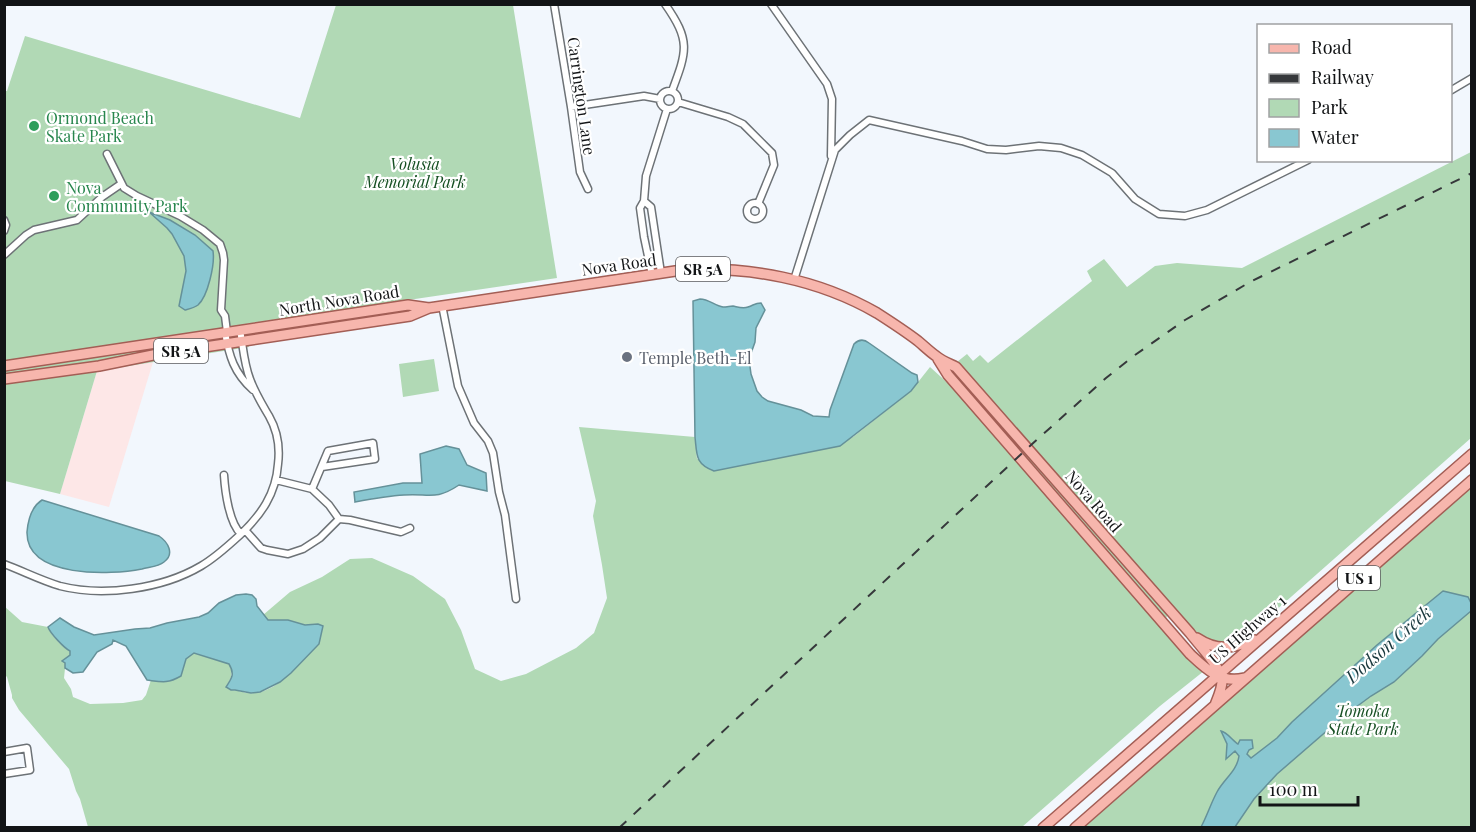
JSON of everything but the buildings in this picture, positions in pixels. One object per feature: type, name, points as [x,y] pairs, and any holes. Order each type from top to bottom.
[{"type":"main road","name":"Nova Road","points":[[429,308],[656,274],[705,269],[758,272],[794,280],[832,292],[875,312],[937,357],[956,367],[1190,633],[1220,676]]},
{"type":"main road","name":"North Nova Road","points":[[4,366],[408,305],[429,308]]},
{"type":"main road","name":"North Nova Road","points":[[4,379],[410,316],[429,308]]},
{"type":"main road","points":[[99,366],[103,357],[113,349]]},
{"type":"main road","name":"Nova Road","points":[[937,357],[948,375],[1190,654],[1207,669],[1220,676]]},
{"type":"main road","name":"US Highway 1","points":[[1043,828],[1472,454]]},
{"type":"main road","name":"US 1","points":[[1075,828],[1472,480]]},
{"type":"main road","points":[[1190,633],[1212,646],[1223,648],[1260,638]]},
{"type":"main road","points":[[1215,705],[1221,688],[1220,676],[1240,679],[1247,676]]},
{"type":"street","name":"Carrington Lane","points":[[554,4],[580,172],[588,189]]},
{"type":"street","points":[[665,4],[682,31],[685,51],[672,91]]},
{"type":"street","points":[[771,4],[827,84],[832,99],[831,162]]},
{"type":"street","points":[[1452,89],[1472,78]]},
{"type":"street","points":[[672,91],[678,97],[678,102],[674,108],[667,109],[662,106],[660,99],[663,93],[672,91]]},
{"type":"street","points":[[571,107],[644,96],[660,99]]},
{"type":"street","points":[[678,102],[728,117],[742,124],[772,153],[774,165],[758,204]]},
{"type":"street","points":[[656,274],[644,237],[640,208],[644,201],[646,176],[667,109]]},
{"type":"street","points":[[794,280],[835,150],[869,120],[962,141],[987,149],[1006,150],[1039,146],[1061,148],[1082,155],[1112,172],[1135,199],[1159,214],[1185,216],[1207,210],[1304,162]]},
{"type":"street","points":[[107,154],[122,184],[129,192],[203,230],[220,244],[224,260],[221,310],[225,316],[227,345],[231,361],[245,384],[255,392]]},
{"type":"street","points":[[4,255],[26,235],[34,231],[77,220],[102,197],[122,184]]},
{"type":"street","points":[[644,201],[651,207],[655,235],[656,274]]},
{"type":"street","points":[[4,220],[6,225],[4,231]]},
{"type":"street","points":[[644,237],[655,235]]},
{"type":"street","points":[[442,305],[458,386],[474,423],[494,453],[516,599]]},
{"type":"street","points":[[4,564],[62,586],[88,591],[110,591],[157,584],[184,575],[202,566],[231,544],[260,514],[272,492],[278,465],[274,428],[249,377],[240,330]]},
{"type":"street","points":[[312,489],[328,451],[373,443],[375,459],[322,468]]},
{"type":"street","points":[[224,475],[225,489],[236,529],[243,532],[261,548],[288,554],[303,549],[320,538],[339,519]]},
{"type":"street","points":[[276,480],[312,489],[329,505],[339,519],[401,532],[411,528]]},
{"type":"street","points":[[4,752],[27,748],[30,770],[4,774]]},
{"type":"shaded area","points":[[153,362],[109,507],[60,494],[97,371]]},
{"type":"green space","name":"Volusia Memorial Park","points":[[336,5],[513,5],[557,278],[246,324],[249,347],[97,371],[60,494],[5,481],[4,91],[7,91],[25,36],[300,118]]},
{"type":"green space","points":[[1471,152],[1471,438],[1241,641],[1215,642],[1205,638],[1192,631],[957,362],[967,354],[973,361],[980,355],[988,363],[1092,281],[1087,271],[1104,259],[1127,287],[1155,266],[1177,263],[1242,268]]},
{"type":"green space","points":[[434,359],[439,391],[403,397],[399,364]]},
{"type":"green space","points":[[930,367],[962,396],[1204,671],[1160,706],[1022,827],[88,827],[69,769],[19,710],[12,698],[5,675],[4,606],[22,622],[48,627],[57,640],[70,651],[66,659],[64,678],[73,697],[90,704],[142,700],[151,680],[166,682],[181,676],[186,659],[194,653],[229,664],[231,676],[226,687],[231,690],[252,693],[264,691],[282,681],[319,644],[318,624],[305,625],[288,620],[268,620],[263,615],[290,592],[322,577],[350,559],[372,558],[413,576],[445,599],[461,630],[475,669],[501,681],[526,674],[576,648],[594,633],[607,598],[593,516],[596,501],[579,427],[695,437],[697,459],[853,437],[911,391]]},
{"type":"green space","points":[[951,368],[1168,614],[1165,620],[949,370]]},
{"type":"green space","name":"Tomoka State Park","points":[[1471,480],[1471,827],[1075,827]]},
{"type":"water","points":[[149,212],[170,220],[195,235],[213,251],[208,287],[202,301],[195,307],[185,310],[179,306],[186,271],[184,256],[172,234]]},
{"type":"water","points":[[700,299],[723,307],[744,308],[761,303],[765,310],[756,328],[755,342],[749,359],[757,391],[768,401],[801,410],[813,416],[829,417],[854,344],[862,340],[917,375],[918,382],[911,391],[840,446],[714,471],[700,462],[695,437],[693,301]]},
{"type":"water","points":[[446,446],[459,449],[467,465],[486,473],[487,491],[459,485],[438,495],[398,495],[355,502],[354,492],[403,483],[422,483],[420,454]]},
{"type":"water","points":[[42,500],[159,536],[169,548],[169,555],[159,565],[128,571],[92,572],[55,566],[40,558],[30,547],[27,532],[31,514]]},
{"type":"water","name":"Dodson Creek","points":[[1443,591],[1468,597],[1471,611],[1394,682],[1344,716],[1277,774],[1254,799],[1235,827],[1201,827],[1217,792],[1238,761],[1239,756],[1235,751],[1226,759],[1227,744],[1221,731],[1238,744],[1240,740],[1252,740],[1253,748],[1247,754],[1251,758],[1277,738],[1377,645]]},
{"type":"water","points":[[246,594],[256,599],[257,606],[268,620],[288,620],[305,625],[323,626],[319,644],[280,682],[260,692],[231,690],[226,687],[232,676],[229,664],[194,653],[186,659],[181,676],[164,682],[147,680],[126,646],[113,640],[112,644],[97,652],[83,672],[73,673],[65,668],[65,663],[62,661],[70,655],[70,651],[57,640],[48,627],[60,618],[94,635],[150,628],[199,617],[208,613],[219,603],[236,595]]},
{"type":"railway","points":[[619,828],[1031,445],[1135,355],[1185,320],[1250,282],[1472,173]]},
{"type":"place","name":"Ormond Beach Skate Park","points":[[34,126]]},
{"type":"place","name":"Nova Community Park","points":[[54,196]]},
{"type":"place","name":"Temple Beth-El","points":[[627,357]]}]
